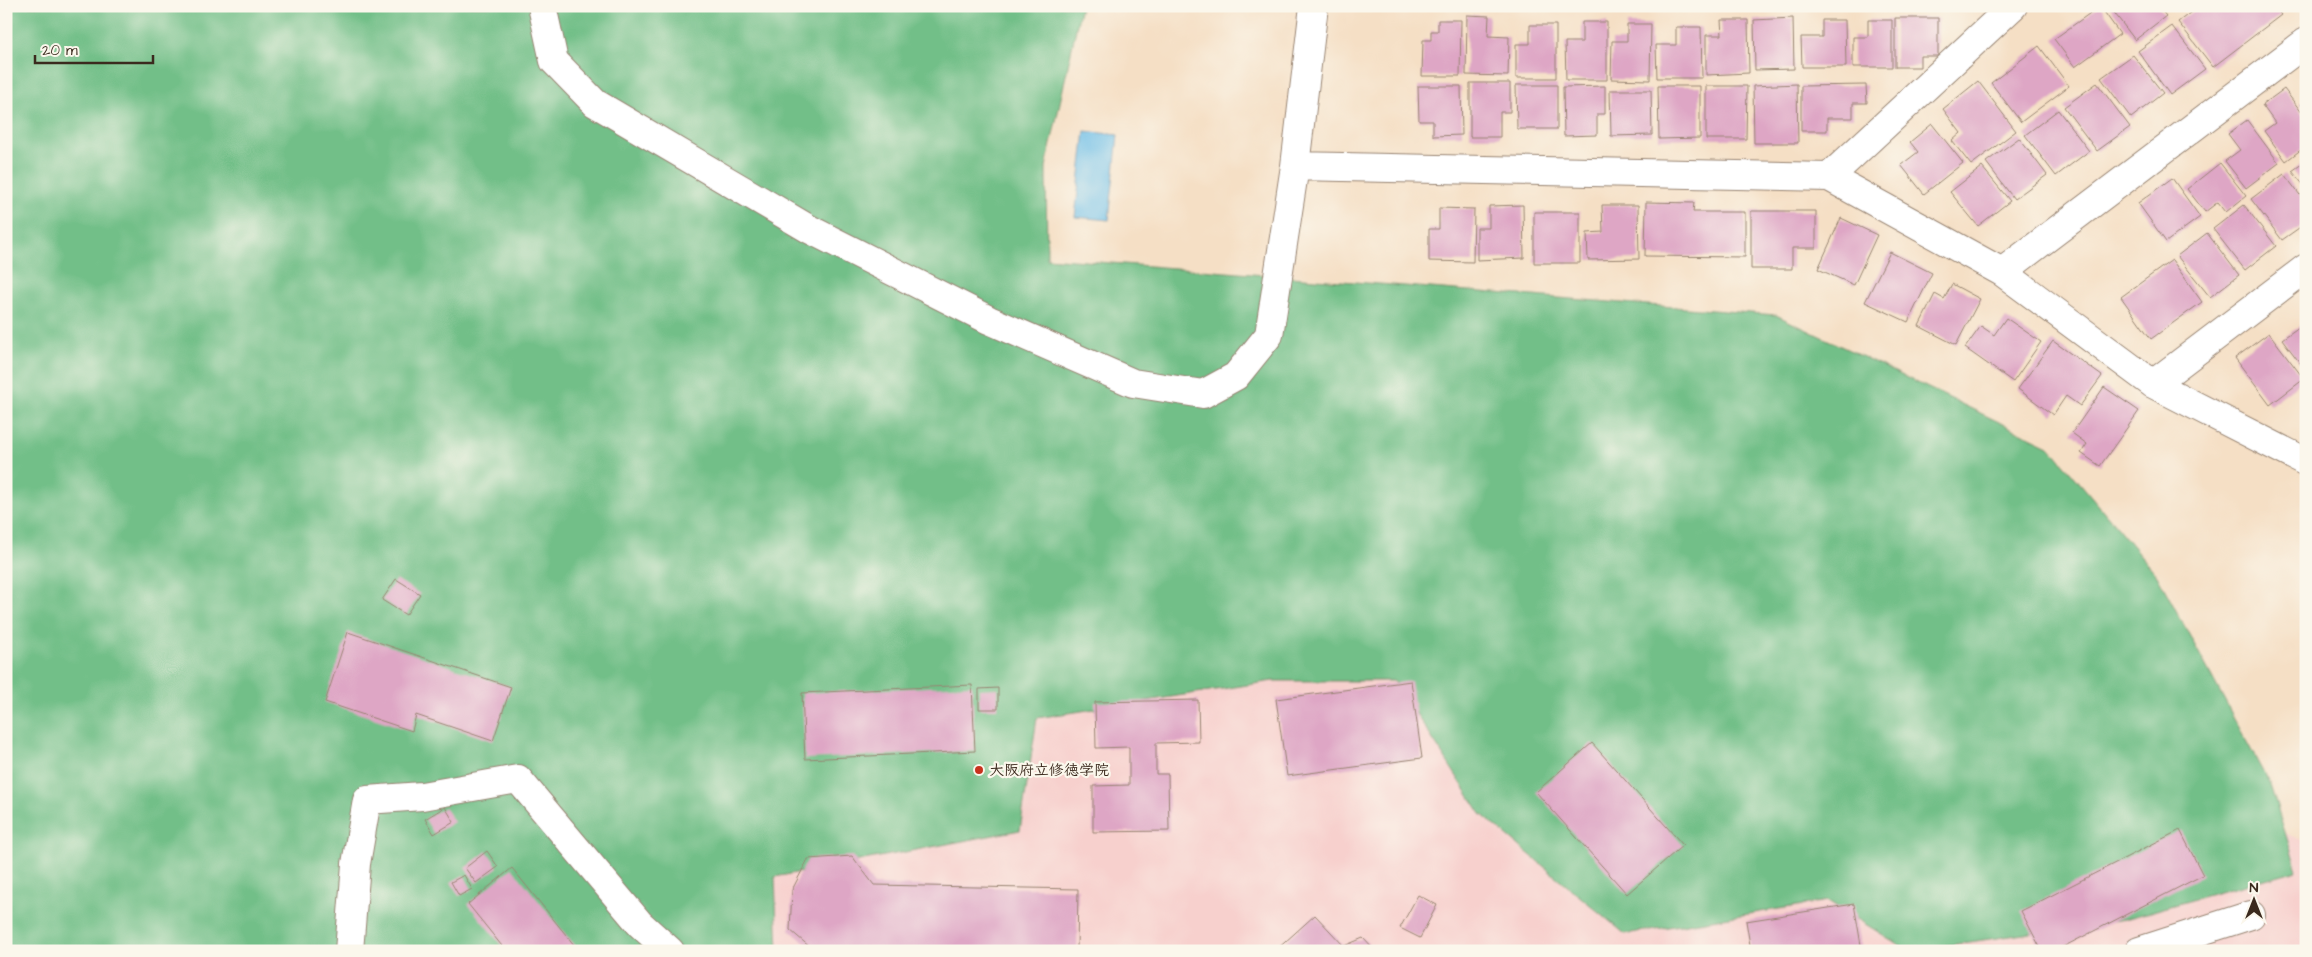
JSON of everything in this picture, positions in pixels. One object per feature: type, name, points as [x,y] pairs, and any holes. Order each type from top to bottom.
[{"type":"street","points":[[542,6],[554,62],[595,103],[809,229],[989,320],[1133,383],[1203,394],[1236,376],[1269,335],[1295,166],[1314,6]]},
{"type":"street","points":[[1829,176],[2013,6]]},
{"type":"street","points":[[2002,272],[2306,42]]},
{"type":"street","points":[[1295,166],[1829,176],[2002,272],[2153,384],[2306,462]]},
{"type":"street","points":[[2153,384],[2306,268]]},
{"type":"street","points":[[349,951],[356,864],[367,800],[422,796],[518,779],[640,924],[670,951]]},
{"type":"street","points":[[2139,951],[2251,915]]},
{"type":"shaded area","name":"大阪府立修徳学院","points":[[1383,638],[2205,800],[2306,842],[2306,951],[178,951],[214,800]]},
{"type":"green space","points":[[6,6],[1081,6],[1046,167],[1047,258],[1776,315],[2049,446],[2157,575],[2270,785],[2297,870],[2125,919],[1909,951],[1828,901],[1625,934],[1481,814],[1395,681],[1273,681],[1037,718],[1020,830],[775,877],[778,951],[6,951]]},
{"type":"water","points":[[1085,131],[1118,135],[1109,220],[1075,217]]},
{"type":"building","points":[[2100,6],[2120,34],[2075,67],[2054,39]]},
{"type":"building","points":[[2109,6],[2158,6],[2166,16],[2135,40]]},
{"type":"building","points":[[2199,6],[2274,6],[2281,15],[2213,67],[2178,22]]},
{"type":"building","points":[[1467,15],[1489,16],[1488,36],[1509,37],[1508,76],[1466,75]]},
{"type":"building","points":[[1793,18],[1794,69],[1755,70],[1754,20]]},
{"type":"building","points":[[1895,18],[1938,18],[1938,56],[1920,56],[1920,67],[1895,67]]},
{"type":"building","points":[[1438,20],[1461,20],[1460,76],[1422,76],[1423,40],[1431,40],[1431,31],[1438,31]]},
{"type":"building","points":[[1721,20],[1748,20],[1749,73],[1706,75],[1706,35],[1722,35]]},
{"type":"building","points":[[1822,20],[1845,20],[1846,67],[1802,67],[1801,37],[1822,37]]},
{"type":"building","points":[[1868,20],[1892,20],[1892,67],[1853,67],[1853,37],[1868,37]]},
{"type":"building","points":[[1582,22],[1607,22],[1607,80],[1566,80],[1565,42],[1582,42]]},
{"type":"building","points":[[1627,24],[1651,24],[1650,80],[1611,79],[1612,41],[1627,41]]},
{"type":"building","points":[[1530,25],[1556,25],[1556,78],[1516,78],[1516,44],[1530,44]]},
{"type":"building","points":[[2172,26],[2205,69],[2170,95],[2138,51]]},
{"type":"building","points":[[1676,27],[1701,27],[1702,78],[1657,78],[1656,45],[1676,45]]},
{"type":"building","points":[[2039,46],[2069,86],[2021,122],[1991,83]]},
{"type":"building","points":[[2133,55],[2163,93],[2131,118],[2101,78]]},
{"type":"building","points":[[1978,81],[2016,131],[1971,165],[1952,141],[1961,133],[1943,109]]},
{"type":"building","points":[[1470,83],[1510,83],[1510,112],[1500,112],[1500,137],[1470,137]]},
{"type":"building","points":[[2097,83],[2130,127],[2097,151],[2064,107]]},
{"type":"building","points":[[1797,84],[1798,143],[1754,143],[1753,86]]},
{"type":"building","points":[[1516,85],[1557,85],[1557,129],[1517,129]]},
{"type":"building","points":[[1866,85],[1867,103],[1853,103],[1853,118],[1827,118],[1827,131],[1801,131],[1801,86]]},
{"type":"building","points":[[1418,86],[1461,86],[1462,135],[1433,136],[1433,121],[1419,121]]},
{"type":"building","points":[[1605,86],[1605,114],[1597,114],[1597,135],[1564,136],[1563,87]]},
{"type":"building","points":[[1658,86],[1700,86],[1700,138],[1659,139]]},
{"type":"building","points":[[1706,86],[1747,86],[1746,139],[1706,139]]},
{"type":"building","points":[[2284,89],[2306,118],[2306,146],[2286,161],[2264,131],[2275,123],[2262,105]]},
{"type":"building","points":[[1610,90],[1651,90],[1652,135],[1611,136]]},
{"type":"building","points":[[2306,97],[2306,110],[2300,103]]},
{"type":"building","points":[[2058,110],[2089,151],[2056,176],[2025,135]]},
{"type":"building","points":[[2247,120],[2279,163],[2246,188],[2225,161],[2240,150],[2228,134]]},
{"type":"building","points":[[1932,124],[1963,163],[1924,194],[1901,165],[1918,152],[1910,142]]},
{"type":"building","points":[[2019,138],[2047,175],[2014,199],[1986,162]]},
{"type":"building","points":[[2306,161],[2306,188],[2292,171]]},
{"type":"building","points":[[2220,163],[2246,196],[2226,212],[2218,202],[2205,212],[2187,189]]},
{"type":"building","points":[[1982,167],[2010,201],[1978,226],[1950,192]]},
{"type":"building","points":[[2284,174],[2306,203],[2306,223],[2282,240],[2251,199]]},
{"type":"building","points":[[2172,178],[2200,217],[2166,242],[2138,203]]},
{"type":"building","points":[[1646,202],[1694,203],[1693,212],[1745,212],[1745,257],[1645,256]]},
{"type":"building","points":[[1523,205],[1524,258],[1477,260],[1477,228],[1489,228],[1489,206]]},
{"type":"building","points":[[1602,205],[1638,205],[1639,259],[1588,260],[1587,233],[1603,232]]},
{"type":"building","points":[[2244,205],[2276,246],[2245,270],[2213,229]]},
{"type":"building","points":[[1439,208],[1474,209],[1473,262],[1429,261],[1429,229],[1439,229]]},
{"type":"building","points":[[1751,211],[1816,211],[1816,248],[1792,248],[1792,269],[1751,269]]},
{"type":"building","points":[[1534,212],[1580,212],[1580,263],[1534,263]]},
{"type":"building","points":[[1841,218],[1877,235],[1854,285],[1818,269]]},
{"type":"building","points":[[2207,233],[2239,275],[2210,297],[2177,256]]},
{"type":"building","points":[[1890,252],[1932,273],[1908,322],[1865,302]]},
{"type":"building","points":[[2172,260],[2202,302],[2151,339],[2121,297]]},
{"type":"building","points":[[1952,284],[1980,299],[1956,345],[1919,326],[1935,294],[1944,299]]},
{"type":"building","points":[[2006,318],[2041,342],[2013,382],[1965,348],[1981,326],[1994,335]]},
{"type":"building","points":[[2306,322],[2306,371],[2282,339]]},
{"type":"building","points":[[2269,333],[2304,379],[2270,405],[2235,358]]},
{"type":"building","points":[[2053,341],[2102,376],[2080,406],[2066,396],[2053,415],[2018,389]]},
{"type":"building","points":[[2104,387],[2139,411],[2100,466],[2081,453],[2087,444],[2072,433]]},
{"type":"building","points":[[396,579],[420,594],[406,615],[382,600]]},
{"type":"building","points":[[348,632],[511,687],[493,741],[416,715],[412,731],[325,702]]},
{"type":"building","points":[[1411,681],[1422,758],[1287,776],[1276,699]]},
{"type":"building","points":[[972,685],[975,751],[805,759],[802,693]]},
{"type":"building","points":[[998,688],[998,709],[979,709],[979,689]]},
{"type":"building","points":[[1198,700],[1199,742],[1156,743],[1156,774],[1168,774],[1169,831],[1093,832],[1093,786],[1129,785],[1129,747],[1096,748],[1095,702]]},
{"type":"building","points":[[1592,743],[1683,845],[1627,894],[1536,792]]},
{"type":"building","points":[[445,807],[454,822],[434,834],[425,819]]},
{"type":"building","points":[[2180,830],[2203,875],[2055,951],[2042,951],[2021,911]]},
{"type":"building","points":[[487,851],[498,867],[476,883],[465,868]]},
{"type":"building","points":[[852,856],[874,885],[1078,889],[1077,951],[811,951],[811,948],[790,930],[792,890],[808,859]]},
{"type":"building","points":[[512,868],[579,951],[506,951],[468,904]]},
{"type":"building","points":[[464,875],[472,889],[459,896],[451,882]]},
{"type":"building","points":[[1418,895],[1437,905],[1420,938],[1400,928]]},
{"type":"building","points":[[1854,904],[1862,951],[1751,951],[1746,921]]},
{"type":"building","points":[[1315,915],[1344,946],[1363,938],[1375,951],[1275,951]]},
{"type":"place","name":"大阪府立修徳学院","points":[[979,770]]}]
